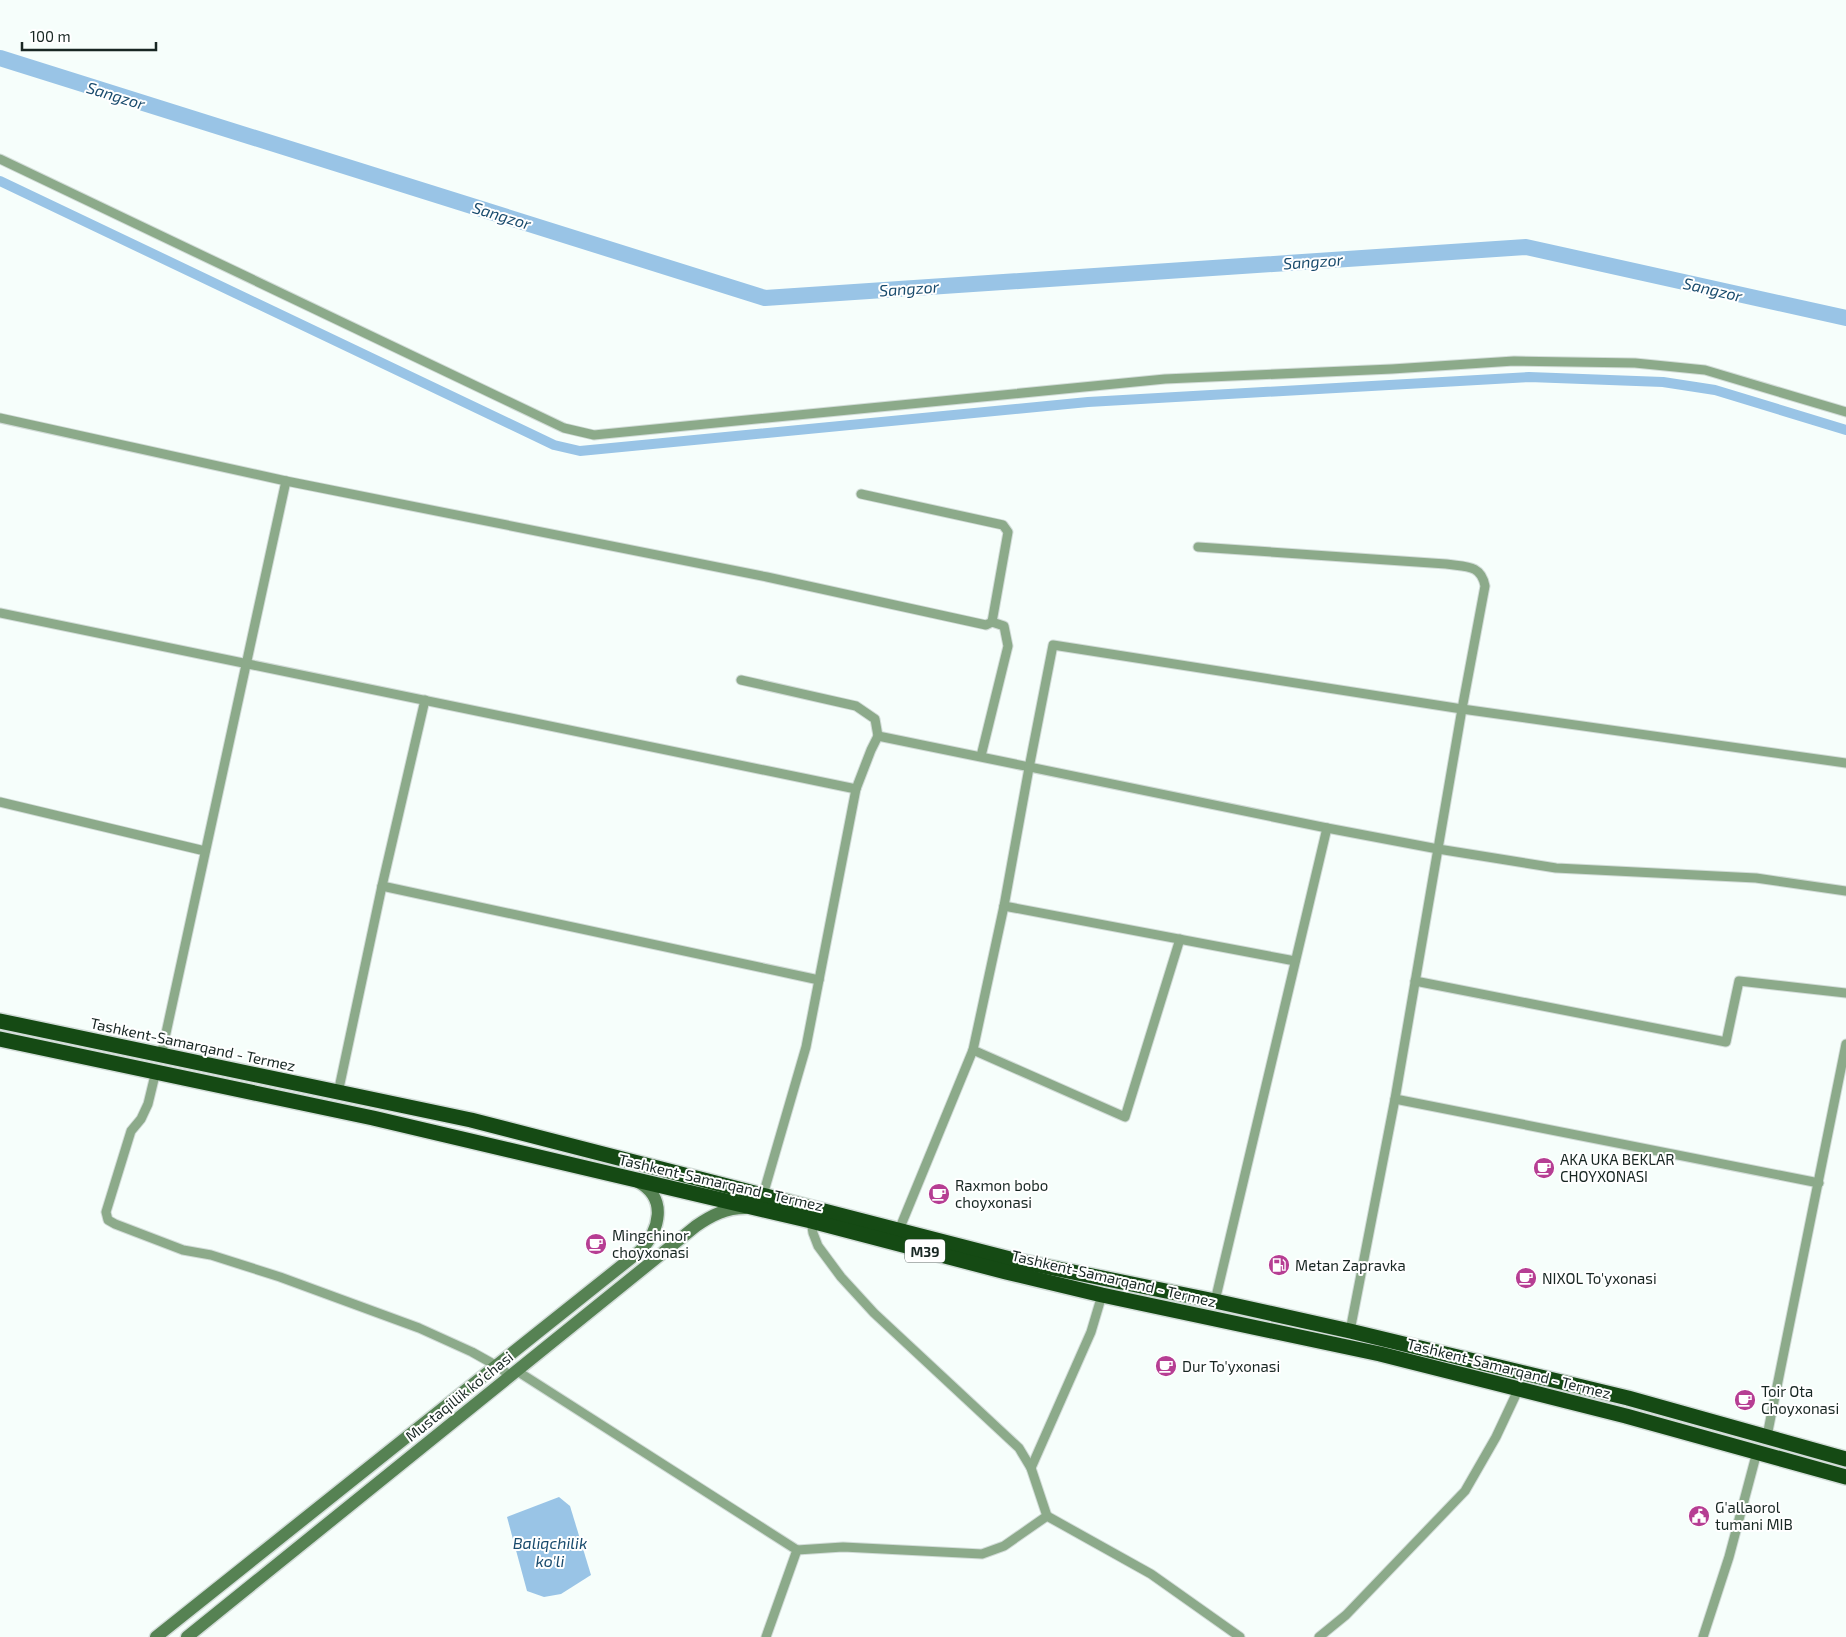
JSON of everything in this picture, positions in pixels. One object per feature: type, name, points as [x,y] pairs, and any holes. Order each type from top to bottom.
[{"type":"highway","name":"Tashkent-Samarqand - Termez","points":[[0,1021],[471,1120],[763,1203],[811,1222],[1102,1295],[1380,1354],[1519,1388],[1846,1477]]},
{"type":"highway","name":"Tashkent-Samarqand - Termez","points":[[0,1039],[373,1118],[631,1179],[899,1230],[1014,1260],[1350,1331],[1628,1398],[1846,1458]]},
{"type":"highway","points":[[373,1118],[372,1110],[374,1105],[379,1102]]},
{"type":"main road","name":"Mustaqillik ko’chasi","points":[[156,1637],[631,1260],[648,1242],[658,1220],[656,1199],[649,1188],[631,1179]]},
{"type":"main road","name":"Mustaqillik ko’chasi","points":[[187,1637],[704,1221],[727,1209],[745,1208],[763,1203]]},
{"type":"street","points":[[0,159],[564,428],[594,435],[1165,379],[1392,369],[1514,361],[1635,363],[1705,370],[1846,412]]},
{"type":"street","points":[[0,418],[286,481],[757,576],[986,625],[992,622],[1004,626],[1008,646],[980,756]]},
{"type":"street","points":[[161,1056],[286,481]]},
{"type":"street","points":[[860,494],[1003,525],[1008,532],[992,622]]},
{"type":"street","points":[[1198,547],[1446,564],[1476,569],[1484,577],[1485,586],[1462,708],[1395,1099],[1350,1331]]},
{"type":"street","points":[[0,613],[856,789]]},
{"type":"street","points":[[899,1230],[973,1050],[1004,906],[1053,645],[1462,708],[1846,763]]},
{"type":"street","points":[[741,680],[856,706],[875,719],[878,736],[856,789],[806,1047],[763,1203]]},
{"type":"street","points":[[338,1093],[382,886],[425,700]]},
{"type":"street","points":[[878,736],[980,756],[1029,768],[1438,849],[1556,868],[1756,878],[1846,892]]},
{"type":"street","points":[[0,802],[205,851]]},
{"type":"street","points":[[1215,1301],[1327,828]]},
{"type":"street","points":[[382,886],[819,980]]},
{"type":"street","points":[[1004,906],[1295,960]]},
{"type":"street","points":[[973,1050],[1125,1117],[1180,939]]},
{"type":"street","points":[[1415,982],[1726,1042],[1739,981],[1846,993]]},
{"type":"street","points":[[1767,1436],[1846,1044]]},
{"type":"street","points":[[156,1071],[148,1104],[141,1119],[132,1131],[106,1212],[108,1220],[115,1224],[183,1250],[211,1255],[280,1277],[419,1328],[472,1352],[514,1373],[797,1550],[842,1547],[982,1554],[1004,1546],[1047,1516]]},
{"type":"street","points":[[1395,1099],[1819,1183]]},
{"type":"street","points":[[811,1222],[818,1246],[841,1277],[874,1313],[1019,1448],[1031,1468],[1047,1516],[1151,1574],[1240,1637]]},
{"type":"street","points":[[1031,1468],[1091,1332],[1102,1295]]},
{"type":"street","points":[[1319,1637],[1346,1615],[1465,1491],[1496,1437],[1519,1388]]},
{"type":"street","points":[[1703,1637],[1729,1557],[1757,1452]]},
{"type":"street","points":[[766,1637],[797,1550]]},
{"type":"water","name":"Baliqchilik ko'li","points":[[559,1497],[570,1506],[591,1575],[561,1594],[544,1597],[527,1591],[507,1517]]},
{"type":"waterway","name":"Sangzor","points":[[0,58],[765,298],[1526,247],[1846,318]]},
{"type":"waterway","points":[[0,181],[554,445],[580,451],[1088,402],[1529,377],[1663,382],[1715,390],[1846,430]]},
{"type":"place","name":"AKA UKA BEKLAR CHOYXONASI","points":[[1544,1168]]},
{"type":"place","name":"Raxmon bobo choyxonasi","points":[[939,1194]]},
{"type":"place","name":"Mingchinor choyxonasi","points":[[596,1244]]},
{"type":"place","name":"Metan Zapravka","points":[[1279,1265]]},
{"type":"place","name":"NIXOL To'yxonasi","points":[[1526,1278]]},
{"type":"place","name":"Dur To'yxonasi","points":[[1166,1366]]},
{"type":"place","name":"Toir Ota Choyxonasi","points":[[1745,1400]]},
{"type":"place","name":"G'allaorol tumani MIB","points":[[1699,1516]]}]
